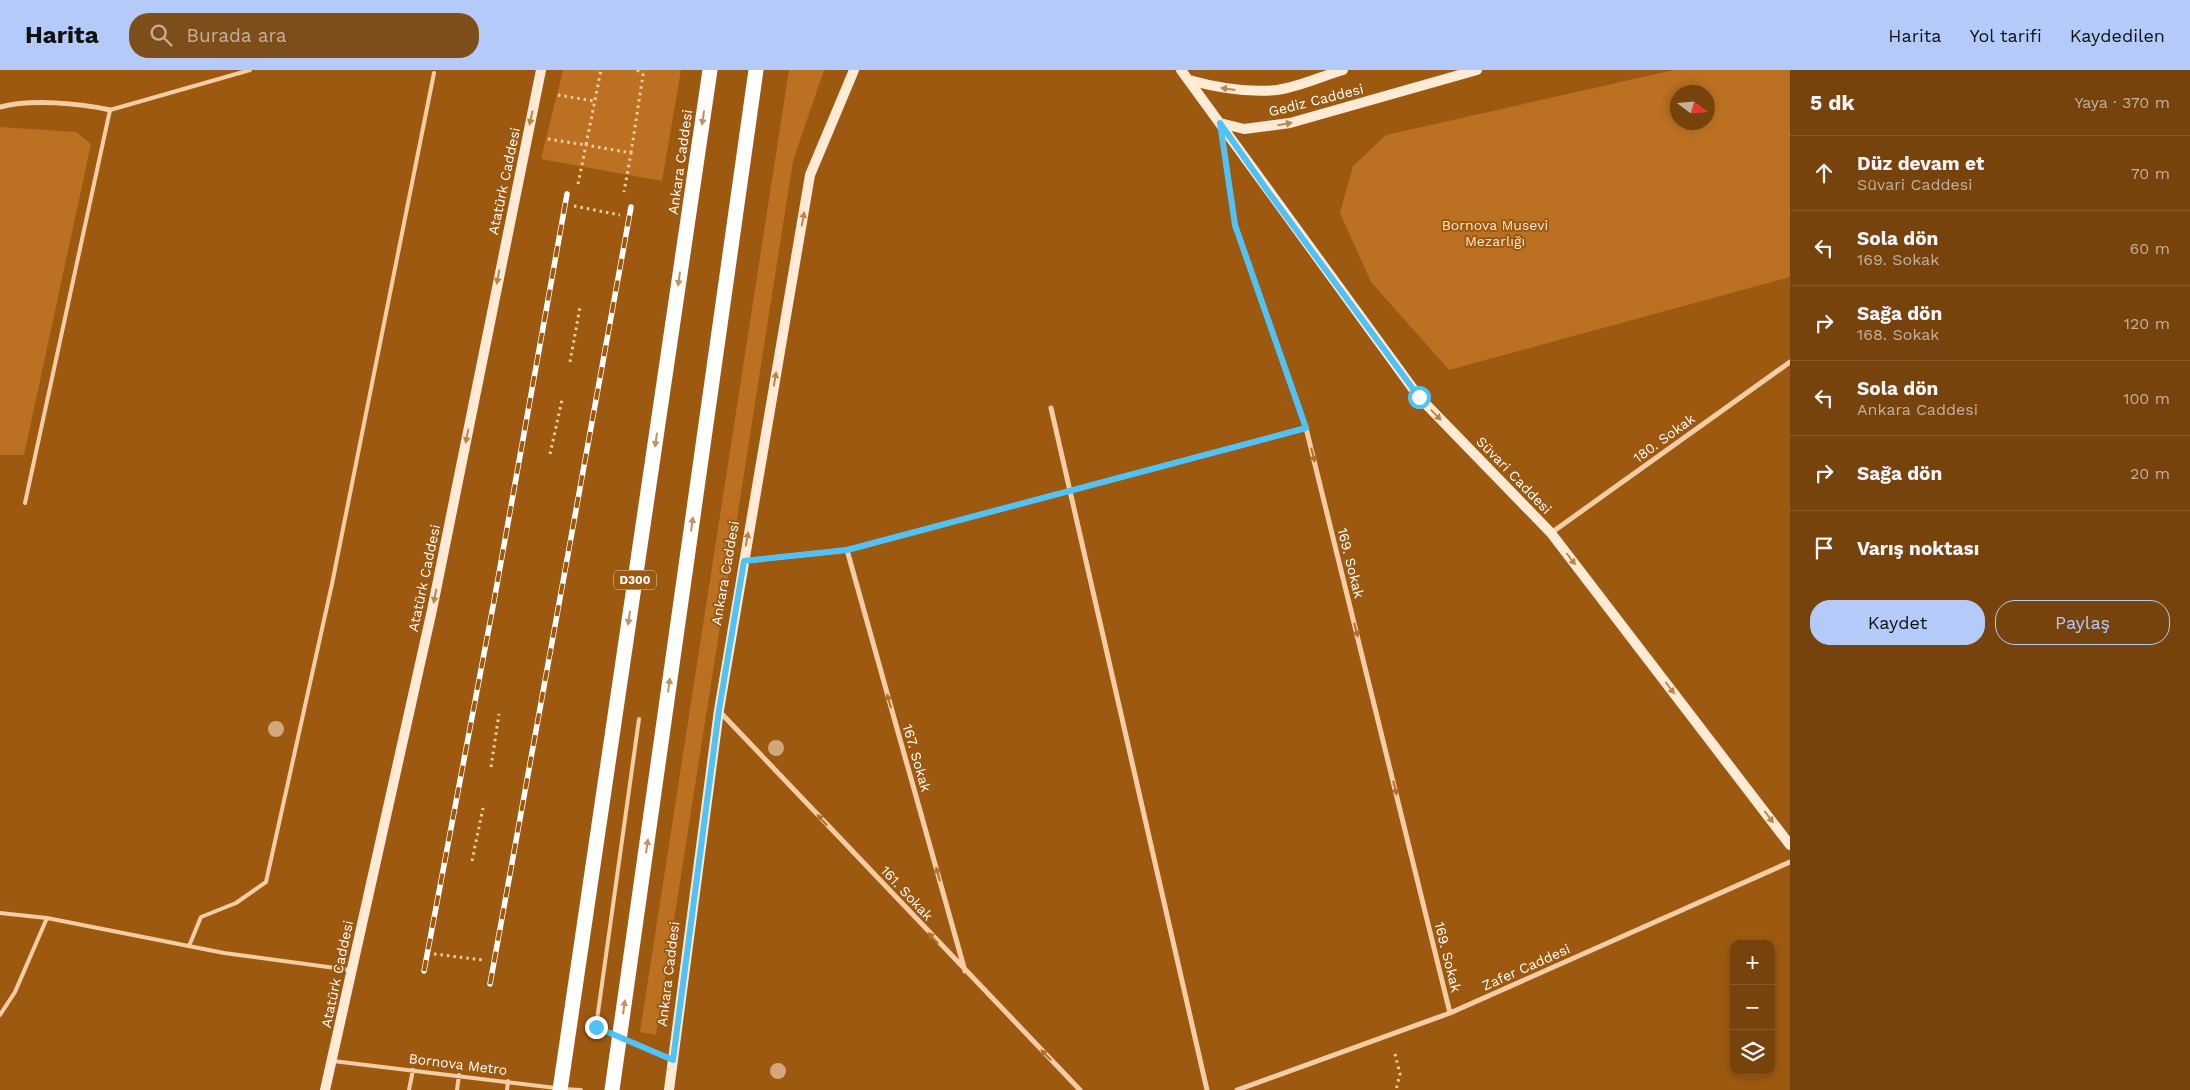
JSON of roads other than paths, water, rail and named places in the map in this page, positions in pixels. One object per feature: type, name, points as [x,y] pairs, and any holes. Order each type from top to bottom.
[{"type":"highway","name":"Ankara Caddesi","points":[[560,1090],[710,70]]},
{"type":"highway","points":[[612,1090],[756,70]]},
{"type":"main road","name":"Atatürk Caddesi","points":[[325,1090],[432,610],[541,70]]},
{"type":"main road","name":"Ankara Caddesi","points":[[669,1090],[719,710],[810,175],[854,70]]},
{"type":"main road","points":[[1181,70],[1220,123]]},
{"type":"main road","name":"Gediz Caddesi","points":[[1189,80],[1217,88],[1255,91],[1278,90],[1343,70]]},
{"type":"main road","name":"Gediz Caddesi","points":[[1220,123],[1244,129],[1290,123],[1477,70]]},
{"type":"main road","name":"Süvari Caddesi","points":[[1220,123],[1419,397],[1551,533],[1790,845]]},
{"type":"street","points":[[0,107],[12,104],[84,104],[110,110]]},
{"type":"street","name":"169. Sokak","points":[[1220,123],[1235,225],[1306,428],[1450,1013]]},
{"type":"street","name":"180. Sokak","points":[[1551,533],[1790,362]]},
{"type":"street","points":[[1051,408],[1207,1090]]},
{"type":"street","points":[[744,561],[847,550],[1306,428]]},
{"type":"street","name":"167. Sokak","points":[[847,550],[966,972]]},
{"type":"street","name":"161. Sokak","points":[[719,710],[1080,1090]]},
{"type":"street","name":"Zafer Caddesi","points":[[1237,1090],[1450,1013],[1790,862]]},
{"type":"lane","points":[[25,503],[110,110],[250,70]]},
{"type":"lane","points":[[189,946],[201,917],[236,903],[266,882],[332,584],[434,73]]},
{"type":"lane","points":[[640,719],[596,1027],[673,1060]]},
{"type":"lane","points":[[0,913],[47,918],[224,953],[352,970]]},
{"type":"lane","points":[[0,1015],[15,992],[47,918]]},
{"type":"lane","name":"Bornova Metro","points":[[332,1061],[508,1081],[543,1089],[580,1090]]},
{"type":"lane","points":[[409,1090],[413,1070]]},
{"type":"lane","points":[[457,1090],[459,1075]]},
{"type":"lane","points":[[507,1090],[508,1081]]},
{"type":"railway","points":[[424,971],[494,601],[567,194]]},
{"type":"railway","points":[[490,984],[631,207]]},
{"type":"park label","name":"Bornova Musevi Mezarlığı","points":[[1495,234]]}]
